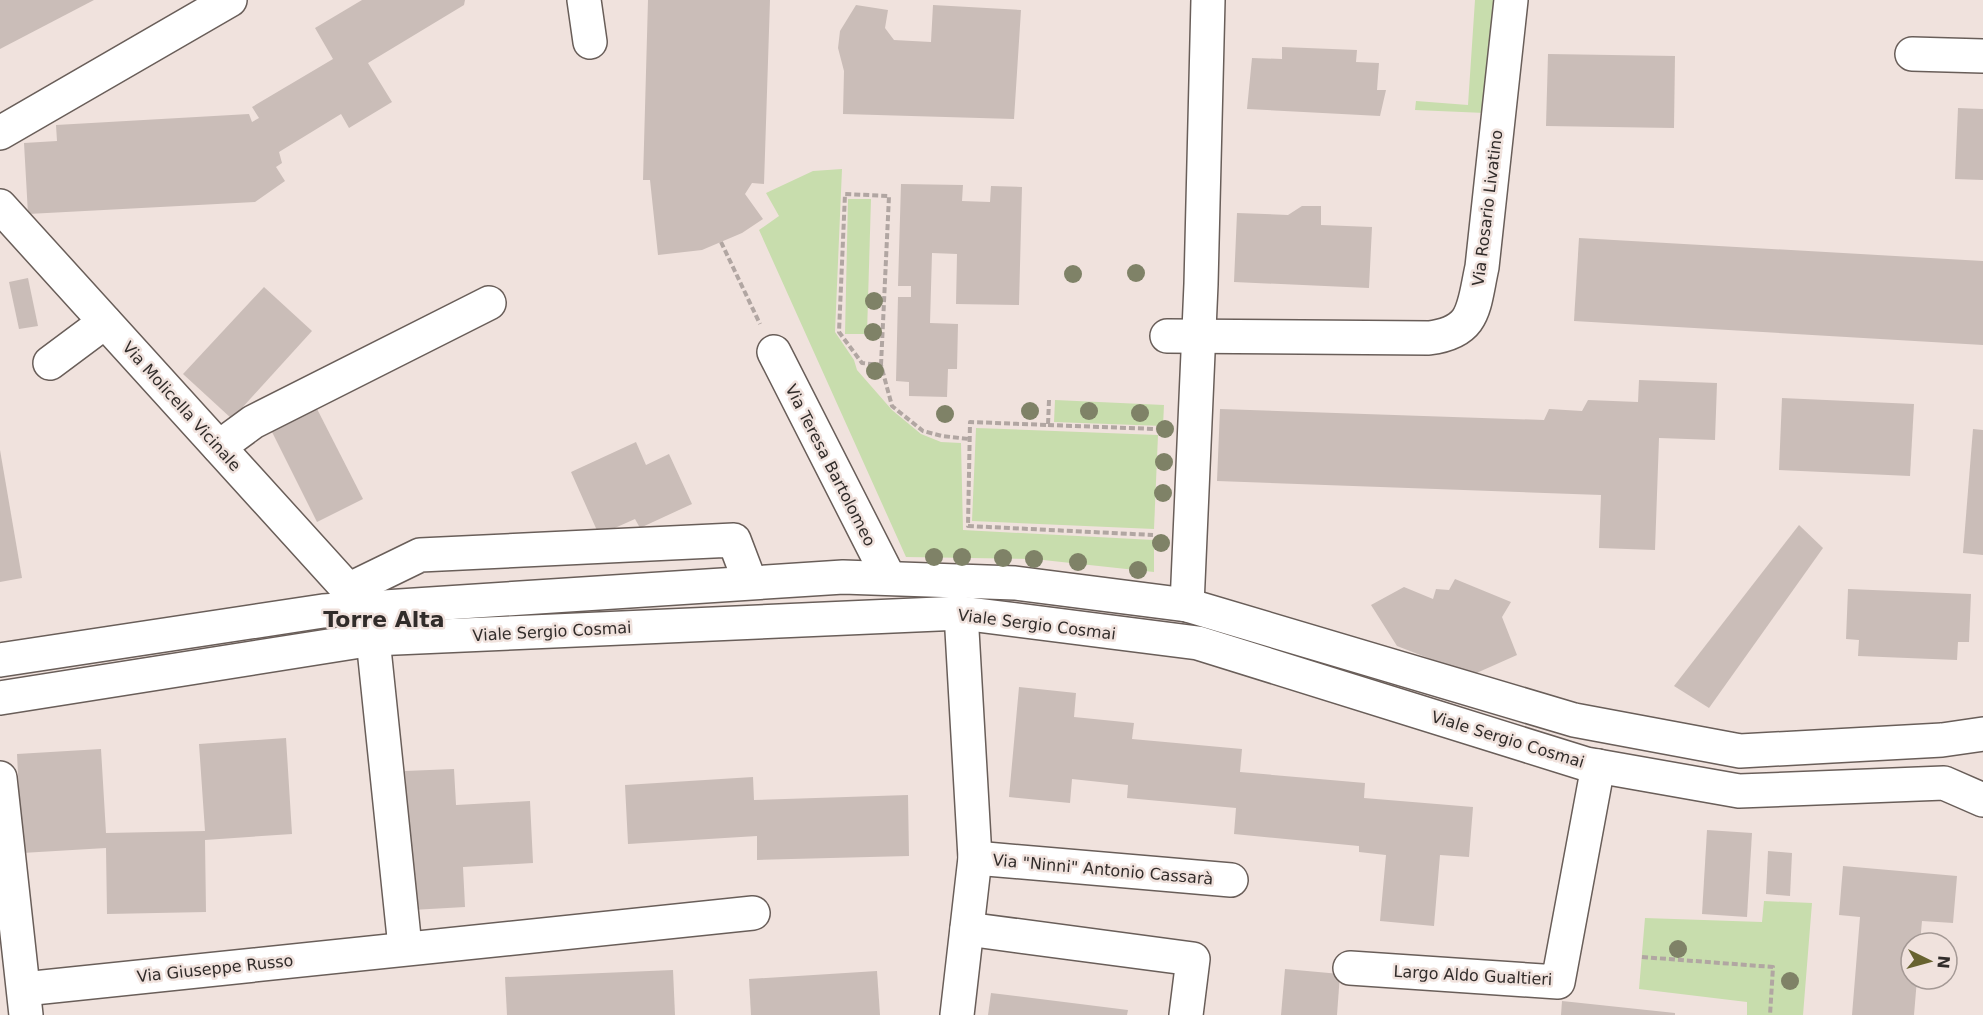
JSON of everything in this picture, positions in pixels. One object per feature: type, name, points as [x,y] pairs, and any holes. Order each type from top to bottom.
[{"type":"street","points":[[0,133],[230,0]]},
{"type":"street","points":[[584,0],[590,42]]},
{"type":"street","points":[[1187,605],[1183,336],[1208,0]]},
{"type":"street","name":"Via Rosario Livatino","points":[[1183,336],[1429,338],[1450,335],[1463,328],[1474,301],[1482,267],[1511,0]]},
{"type":"street","points":[[1912,54],[1983,57]]},
{"type":"street","name":"Via Molicella Vicinale","points":[[0,206],[356,599]]},
{"type":"street","points":[[219,447],[253,422],[489,303]]},
{"type":"street","points":[[50,363],[105,322]]},
{"type":"street","name":"Via Teresa Bartolomeo","points":[[774,352],[889,578]]},
{"type":"street","points":[[356,599],[420,555],[734,540],[750,582]]},
{"type":"street","name":"Viale Sergio Cosmai","points":[[0,660],[356,599],[843,577],[889,578],[1015,583],[1187,605],[1574,720],[1740,751],[1942,740],[1983,734]]},
{"type":"street","name":"Viale Sergio Cosmai","points":[[0,698],[373,639],[961,613],[1198,643],[1598,766],[1739,791],[1944,783],[1983,800]]},
{"type":"street","name":"Via \"Ninni\" Antonio Cassarà","points":[[957,1015],[975,858],[961,613]]},
{"type":"street","points":[[373,639],[405,947]]},
{"type":"street","name":"Largo Aldo Gualtieri","points":[[1350,968],[1558,982],[1598,766]]},
{"type":"street","points":[[0,778],[25,1002]]},
{"type":"street","name":"Via \"Ninni\" Antonio Cassarà","points":[[975,858],[1230,880]]},
{"type":"street","name":"Via Giuseppe Russo","points":[[25,1002],[405,947],[753,913]]},
{"type":"street","points":[[967,929],[1193,959],[1186,1015]]},
{"type":"path","points":[[881,365],[862,363],[839,332],[845,194],[889,196],[881,365],[892,406],[923,431],[969,439]]},
{"type":"path","points":[[722,242],[774,352]]},
{"type":"path","points":[[1048,425],[1049,400]]},
{"type":"path","points":[[1153,535],[968,526],[969,439],[970,422],[1156,429]]},
{"type":"path","points":[[1642,957],[1773,967],[1770,1015]]},
{"type":"green space","points":[[1475,0],[1499,0],[1485,113],[1415,110],[1416,101],[1468,105]]},
{"type":"green space","points":[[842,169],[835,332],[854,360],[857,370],[892,410],[921,434],[941,442],[961,443],[963,530],[1154,540],[1154,572],[1034,559],[906,557],[759,230],[779,216],[766,193],[813,171]]},
{"type":"green space","points":[[848,199],[871,199],[867,334],[845,334]]},
{"type":"green space","points":[[1055,400],[1164,405],[1163,426],[1054,422]]},
{"type":"green space","points":[[976,428],[1158,435],[1154,529],[972,521]]},
{"type":"green space","points":[[1764,901],[1812,903],[1803,1015],[1747,1015],[1747,1002],[1639,989],[1645,918],[1762,922]]},
{"type":"building","points":[[0,0],[94,0],[0,49]]},
{"type":"building","points":[[362,0],[465,0],[464,5],[368,63],[392,102],[349,128],[341,114],[279,152],[282,163],[276,167],[285,181],[255,202],[28,214],[24,143],[57,141],[56,125],[249,114],[252,122],[259,118],[252,107],[333,59],[315,28]]},
{"type":"building","points":[[648,0],[770,0],[764,184],[752,183],[745,194],[763,219],[742,233],[702,250],[658,255],[650,180],[643,180]]},
{"type":"building","points":[[856,5],[888,10],[885,28],[894,40],[931,42],[933,5],[1021,10],[1014,119],[843,114],[844,71],[838,48],[840,31]]},
{"type":"building","points":[[1282,47],[1357,50],[1356,62],[1379,63],[1377,90],[1386,90],[1380,116],[1247,109],[1252,58],[1282,59]]},
{"type":"building","points":[[1548,54],[1675,56],[1674,128],[1546,126]]},
{"type":"building","points":[[1958,108],[1983,109],[1983,180],[1955,179]]},
{"type":"building","points":[[901,184],[963,185],[962,201],[990,202],[991,186],[1022,187],[1019,305],[956,304],[957,254],[932,253],[930,323],[958,324],[957,369],[948,369],[947,397],[909,396],[909,382],[896,381],[898,297],[911,297],[911,286],[898,286]]},
{"type":"building","points":[[1302,206],[1321,206],[1321,225],[1372,227],[1369,288],[1234,282],[1237,213],[1288,215]]},
{"type":"building","points":[[1579,238],[1983,261],[1983,345],[1574,321]]},
{"type":"building","points":[[28,278],[38,326],[19,329],[9,282]]},
{"type":"building","points":[[264,287],[312,331],[232,419],[183,374]]},
{"type":"building","points":[[1639,380],[1717,383],[1715,440],[1659,438],[1655,550],[1599,548],[1601,495],[1217,481],[1220,409],[1544,420],[1549,409],[1582,411],[1588,400],[1638,402]]},
{"type":"building","points":[[1782,398],[1914,404],[1910,476],[1779,470]]},
{"type":"building","points":[[314,403],[363,499],[317,522],[269,426]]},
{"type":"building","points":[[1973,429],[1983,430],[1983,555],[1963,553]]},
{"type":"building","points":[[636,442],[646,465],[669,454],[692,504],[640,528],[635,519],[599,535],[571,472]]},
{"type":"building","points":[[0,450],[22,578],[0,582]]},
{"type":"building","points":[[1799,525],[1823,548],[1709,708],[1674,686]]},
{"type":"building","points":[[1455,579],[1511,602],[1502,617],[1517,655],[1472,675],[1397,646],[1371,605],[1404,587],[1433,599],[1436,589],[1449,590]]},
{"type":"building","points":[[1848,589],[1971,594],[1969,642],[1958,642],[1957,660],[1858,656],[1859,640],[1846,639]]},
{"type":"building","points":[[1019,687],[1076,693],[1074,717],[1134,723],[1132,739],[1242,749],[1240,772],[1365,783],[1364,798],[1473,807],[1469,857],[1440,855],[1434,926],[1380,921],[1386,855],[1359,852],[1359,846],[1234,834],[1236,808],[1127,798],[1128,785],[1072,779],[1070,803],[1009,797]]},
{"type":"building","points":[[286,738],[292,834],[205,840],[206,912],[107,914],[106,848],[22,853],[17,754],[101,749],[106,833],[205,831],[199,744]]},
{"type":"building","points":[[454,769],[456,805],[530,801],[533,863],[463,867],[465,907],[412,910],[405,771]]},
{"type":"building","points":[[753,777],[754,800],[908,795],[909,856],[757,860],[757,836],[628,844],[625,785]]},
{"type":"building","points":[[1707,830],[1752,833],[1747,917],[1702,914]]},
{"type":"building","points":[[1768,851],[1792,853],[1790,896],[1766,894]]},
{"type":"building","points":[[1843,866],[1957,876],[1953,923],[1922,921],[1921,931],[1899,931],[1899,991],[1916,991],[1914,1015],[1852,1015],[1860,917],[1839,915]]},
{"type":"building","points":[[1285,969],[1340,974],[1337,1015],[1281,1015]]},
{"type":"building","points":[[673,970],[675,1015],[507,1015],[505,977]]},
{"type":"building","points":[[877,971],[880,1015],[751,1015],[749,979]]},
{"type":"building","points":[[991,993],[1128,1010],[1127,1015],[988,1015]]},
{"type":"building","points":[[1562,1001],[1675,1013],[1675,1015],[1561,1015]]},
{"type":"district","name":"Torre Alta","points":[[384,619]]}]
